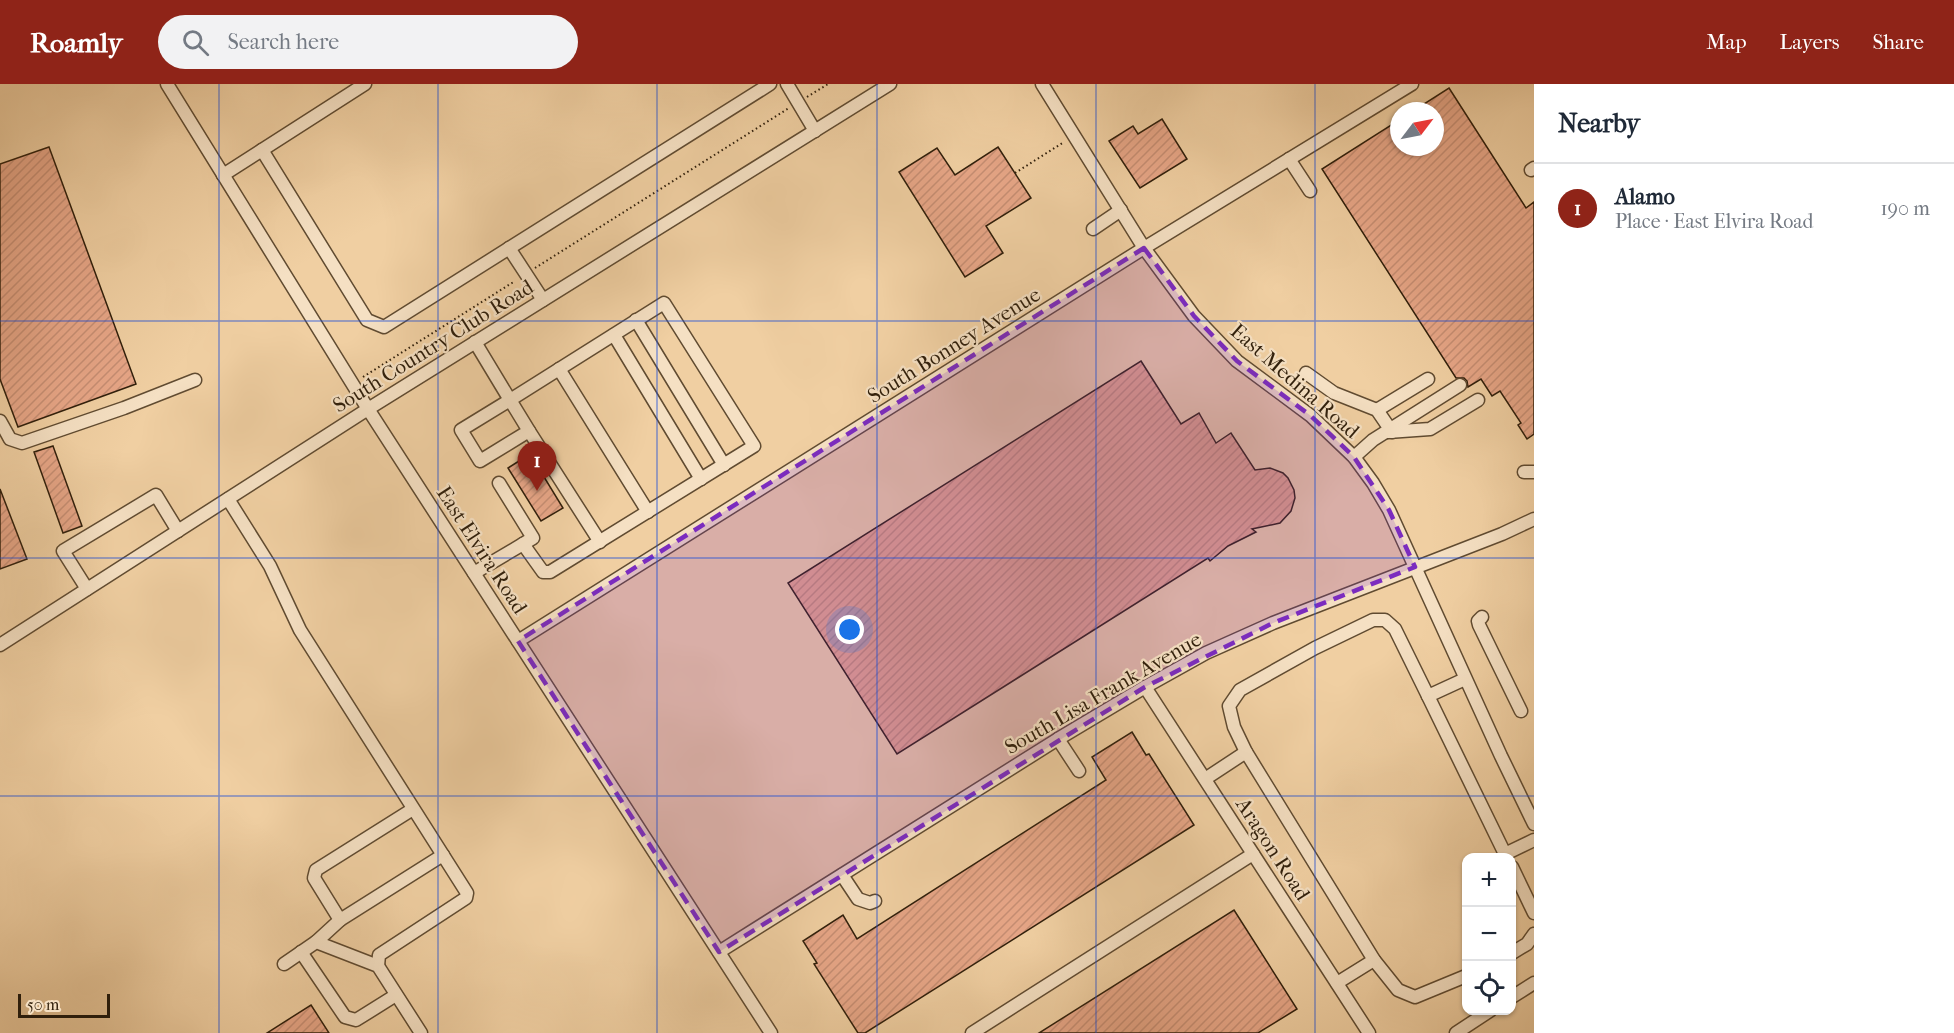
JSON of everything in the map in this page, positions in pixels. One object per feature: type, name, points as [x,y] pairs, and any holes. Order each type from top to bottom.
[{"type":"street","name":"East Elvira Road","points":[[167,84],[368,409],[771,1033]]},
{"type":"street","points":[[223,175],[366,84]]},
{"type":"street","points":[[262,150],[367,320],[384,327],[770,84]]},
{"type":"street","points":[[787,84],[815,130]]},
{"type":"street","name":"South Country Club Road","points":[[0,645],[368,409],[890,84]]},
{"type":"street","name":"East Medina Road","points":[[1042,84],[1144,248],[1194,316],[1237,361],[1311,416],[1354,457],[1373,483],[1389,510],[1465,679],[1534,824]]},
{"type":"street","name":"South Bonney Avenue","points":[[518,641],[1144,248],[1412,84]]},
{"type":"street","points":[[1289,159],[1310,191]]},
{"type":"street","points":[[1093,229],[1121,210]]},
{"type":"street","points":[[509,248],[543,300]]},
{"type":"street","points":[[523,544],[543,572],[550,572],[754,446],[664,303],[461,430],[480,461],[530,431]]},
{"type":"street","points":[[636,320],[724,465]]},
{"type":"street","points":[[614,334],[701,479]]},
{"type":"street","points":[[476,342],[600,542]]},
{"type":"street","points":[[560,369],[648,512]]},
{"type":"street","points":[[1306,373],[1334,393],[1377,411],[1389,431]]},
{"type":"street","points":[[1377,411],[1428,379]]},
{"type":"street","points":[[0,421],[10,439],[22,443],[124,408],[195,380]]},
{"type":"street","points":[[1354,457],[1373,440],[1460,385]]},
{"type":"street","points":[[1389,431],[1430,429],[1478,400]]},
{"type":"street","points":[[474,573],[533,538],[499,483]]},
{"type":"street","points":[[87,589],[63,551],[156,495],[178,531]]},
{"type":"street","points":[[228,499],[270,566],[300,630],[467,892],[466,898],[379,955],[378,966]]},
{"type":"street","name":"South Lisa Frank Avenue","points":[[719,952],[1059,738],[1206,654],[1273,623],[1502,534],[1534,519]]},
{"type":"street","points":[[1482,617],[1478,621],[1479,625],[1521,711]]},
{"type":"street","points":[[1462,978],[1415,997],[1398,990],[1374,960],[1246,752],[1234,728],[1229,706],[1240,690],[1315,648],[1373,620],[1385,620],[1395,629],[1505,853]]},
{"type":"street","points":[[1428,696],[1465,679]]},
{"type":"street","name":"Aragon Road","points":[[1145,687],[1369,1033]]},
{"type":"street","points":[[1059,738],[1079,771]]},
{"type":"street","points":[[1205,779],[1246,752]]},
{"type":"street","points":[[340,920],[314,878],[316,870],[413,809]]},
{"type":"street","points":[[1511,853],[1534,840]]},
{"type":"street","points":[[972,1033],[1253,854]]},
{"type":"street","points":[[284,964],[316,942],[340,920],[443,855]]},
{"type":"street","points":[[842,875],[858,899],[870,903],[875,901]]},
{"type":"street","points":[[1516,876],[1534,914]]},
{"type":"street","points":[[1516,951],[1527,944],[1534,934]]},
{"type":"street","points":[[316,942],[378,966],[421,1033]]},
{"type":"street","points":[[301,952],[345,1017],[356,1020],[396,995]]},
{"type":"street","points":[[1337,983],[1374,960]]},
{"type":"street","points":[[1516,994],[1534,983]]},
{"type":"street","points":[[1456,1033],[1485,1015]]},
{"type":"path","points":[[352,383],[828,84]]},
{"type":"path","points":[[1015,173],[1074,135]]},
{"type":"highlighted area","points":[[1144,248],[1194,316],[1237,361],[1311,416],[1354,457],[1389,510],[1415,567],[1273,623],[1145,687],[719,952],[518,641]]},
{"type":"building","points":[[1449,88],[1526,208],[1534,202],[1534,434],[1527,439],[1518,425],[1521,423],[1500,391],[1492,396],[1481,379],[1468,387],[1464,378],[1456,378],[1322,169],[1390,126],[1390,156],[1444,156],[1444,102],[1427,102]]},
{"type":"building","points":[[1162,119],[1187,159],[1140,188],[1109,141],[1133,126],[1138,134]]},
{"type":"building","points":[[49,147],[136,384],[18,427],[0,379],[0,164]]},
{"type":"building","points":[[998,147],[1031,198],[986,226],[1003,253],[965,277],[899,172],[937,148],[955,175]]},
{"type":"building","points":[[1141,361],[1181,424],[1199,413],[1216,443],[1231,433],[1255,470],[1270,468],[1283,473],[1288,478],[1295,498],[1291,511],[1280,523],[1252,529],[1256,532],[1228,546],[1210,561],[1208,558],[897,754],[788,583]]},
{"type":"building","points":[[53,446],[82,526],[63,533],[34,452]]},
{"type":"building","points":[[530,454],[563,508],[541,521],[508,468]]},
{"type":"building","points":[[0,489],[27,559],[0,569]]},
{"type":"building","points":[[1132,732],[1146,755],[1149,754],[1194,825],[865,1033],[858,1033],[814,964],[817,963],[803,941],[843,915],[857,939],[1106,780],[1092,757]]},
{"type":"building","points":[[1234,910],[1297,1009],[1258,1033],[1039,1033]]},
{"type":"building","points":[[311,1005],[329,1033],[267,1033]]},
{"type":"place","name":"Alamo","points":[[537,491]]}]
